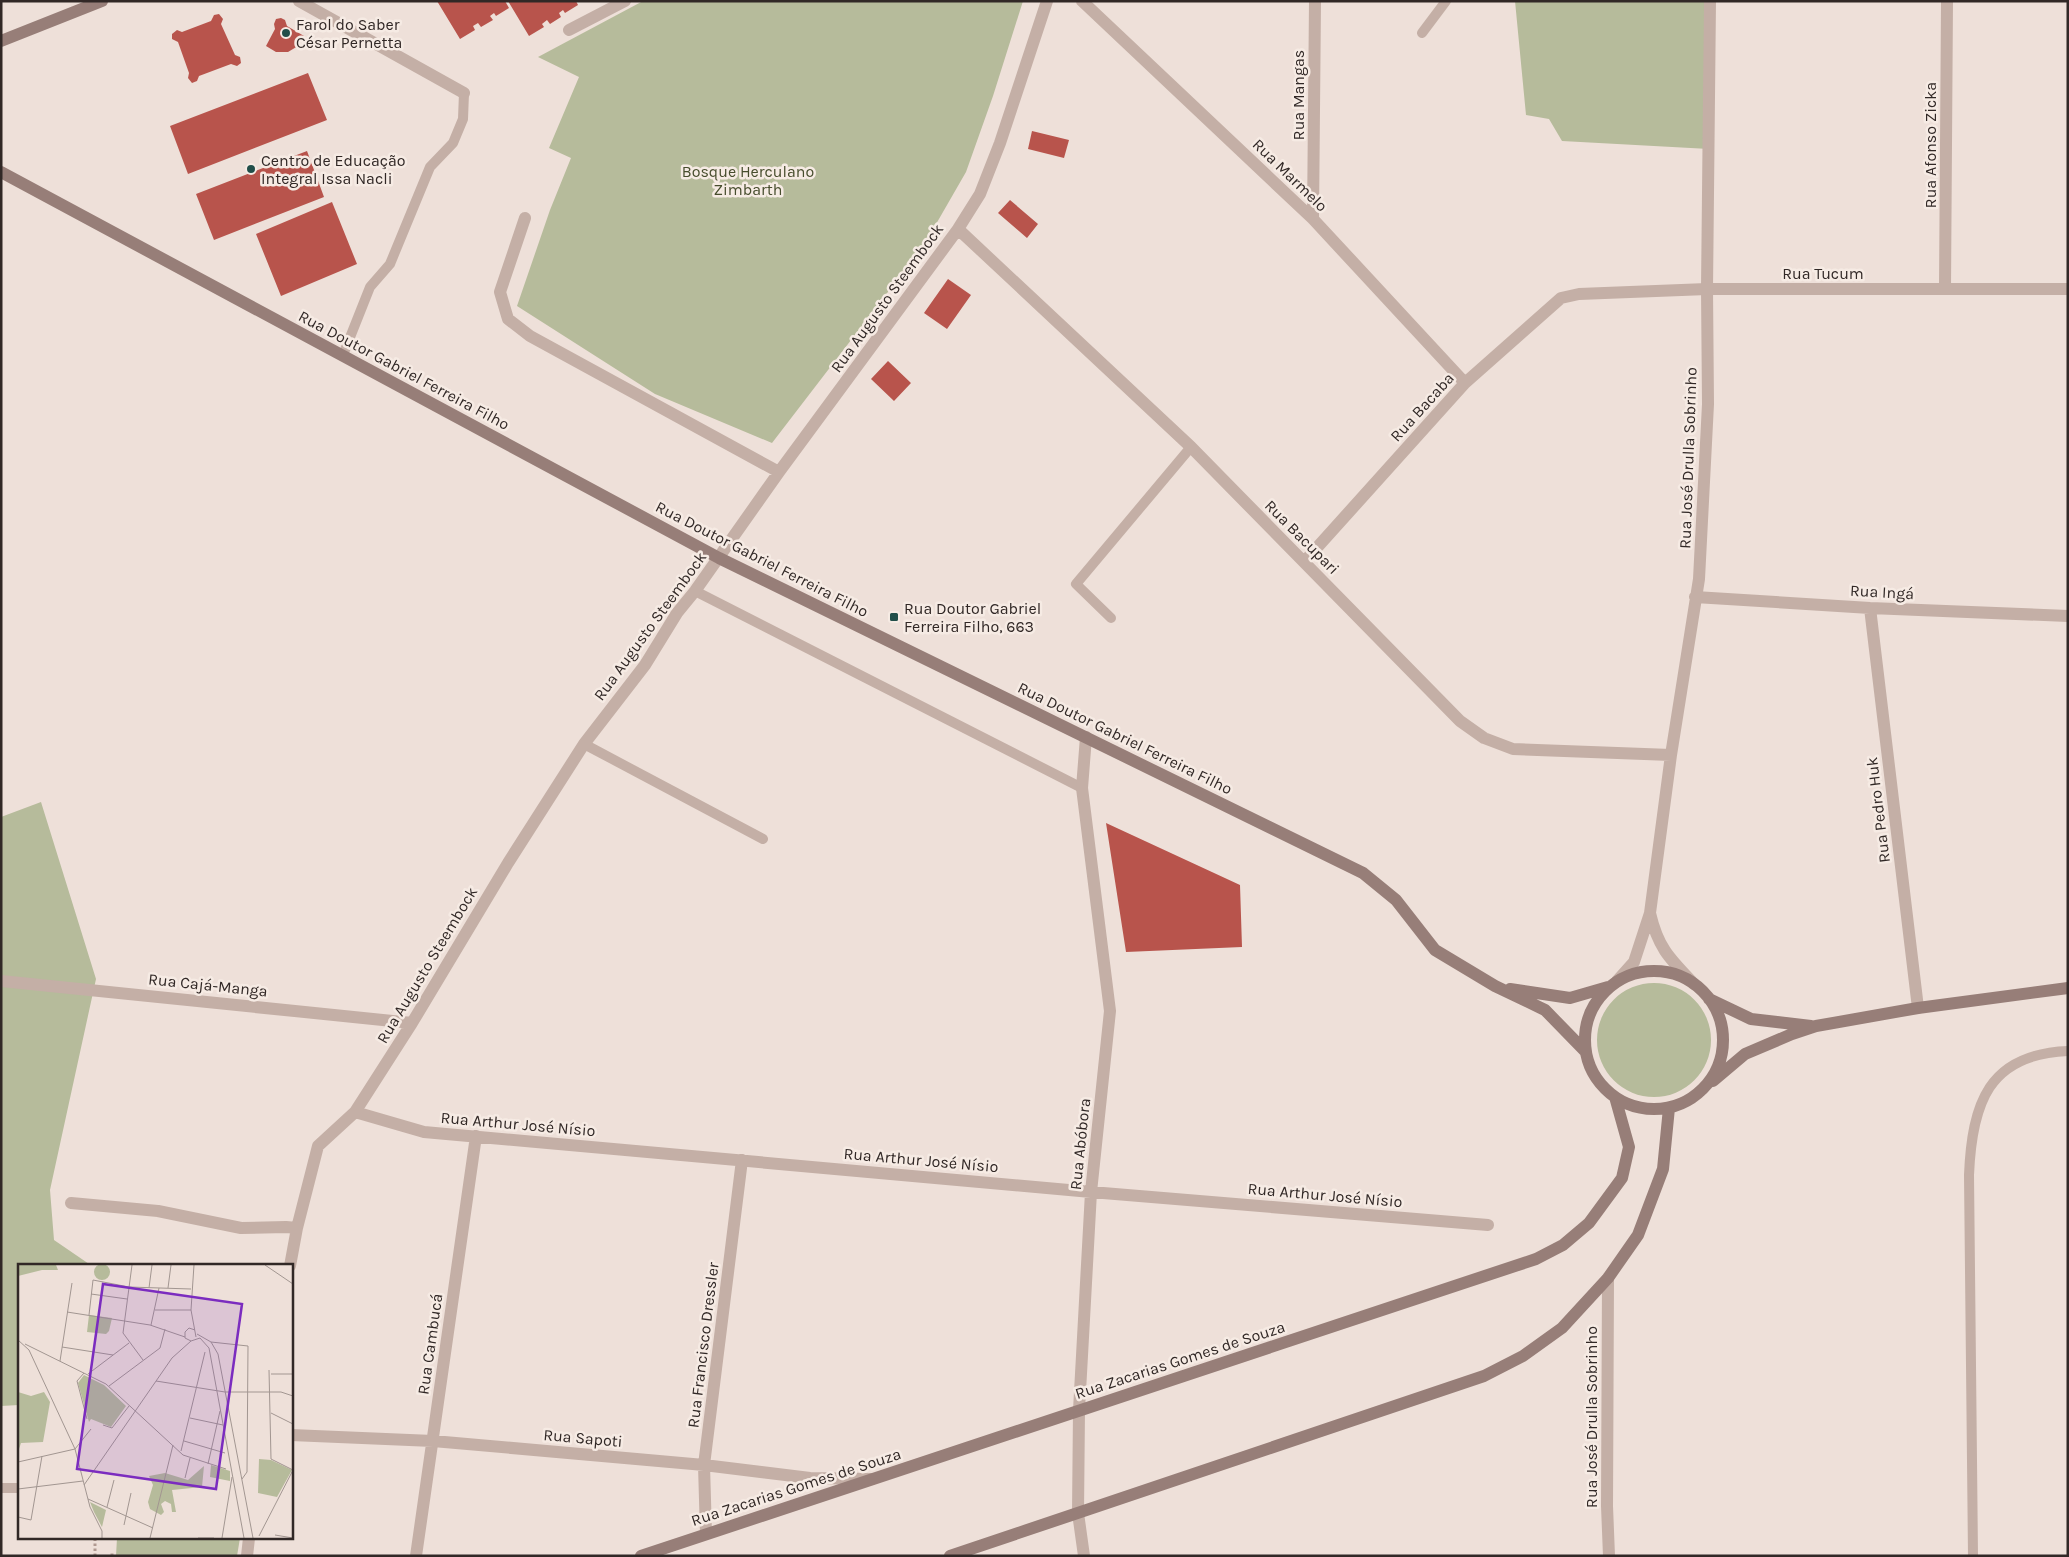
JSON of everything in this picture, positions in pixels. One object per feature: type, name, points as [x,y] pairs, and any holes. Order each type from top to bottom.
[{"type":"main road","points":[[1,42],[102,1]]},
{"type":"main road","name":"Rua Doutor Gabriel Ferreira Filho","points":[[1,172],[718,558],[1363,874],[1396,900],[1435,950],[1495,986],[1545,1010],[1586,1051]]},
{"type":"main road","points":[[1816,1026],[1752,1019],[1710,999],[1694,984],[1669,972],[1642,972],[1613,984],[1598,999],[1589,1015],[1585,1033],[1586,1051],[1595,1077],[1614,1097],[1631,1106],[1650,1110],[1669,1108],[1685,1102],[1699,1093],[1745,1054],[1816,1026],[1918,1008],[2068,988]]},
{"type":"main road","name":"Rua Doutor Gabriel Ferreira Filho","points":[[1495,986],[1570,998],[1613,984]]},
{"type":"main road","points":[[1699,1093],[1713,1077],[1722,1051],[1723,1038],[1719,1017],[1710,999]]},
{"type":"main road","name":"Rua Zacarias Gomes de Souza","points":[[641,1556],[1536,1260],[1563,1246],[1589,1223],[1622,1178],[1629,1147],[1614,1097]]},
{"type":"main road","points":[[950,1556],[1484,1376],[1523,1356],[1562,1328],[1608,1278],[1638,1235],[1663,1169],[1669,1108]]},
{"type":"street","points":[[299,1],[464,93]]},
{"type":"street","points":[[568,30],[625,1]]},
{"type":"street","name":"Rua Augusto Steembock","points":[[290,1264],[296,1228],[318,1146],[355,1112],[412,1023],[508,863],[584,744],[645,665],[677,613],[958,230],[980,194],[1000,143],[1047,1]]},
{"type":"street","name":"Rua Marmelo","points":[[1082,1],[1313,219],[1465,382]]},
{"type":"street","name":"Rua Mangas","points":[[1313,219],[1315,1]]},
{"type":"street","name":"Rua José Drulla Sobrinho","points":[[1613,984],[1634,962],[1650,913],[1671,755],[1698,579],[1708,404],[1707,290],[1710,1]]},
{"type":"street","name":"Rua Afonso Zicka","points":[[1946,1],[1946,289]]},
{"type":"street","points":[[525,218],[500,292],[508,319],[530,336],[779,472]]},
{"type":"street","name":"Rua Bacupari","points":[[958,230],[1191,447],[1460,721],[1484,738],[1513,749],[1671,755]]},
{"type":"street","name":"Rua Tucum","points":[[1579,294],[1707,290],[2068,289]]},
{"type":"street","name":"Rua Bacaba","points":[[1304,562],[1465,382],[1562,298],[1579,294]]},
{"type":"street","name":"Rua Ingá","points":[[1695,596],[1870,608],[2068,616]]},
{"type":"street","name":"Rua Pedro Huk","points":[[1870,608],[1918,1008]]},
{"type":"street","name":"Rua Abóbora","points":[[1084,1556],[1078,1512],[1079,1410],[1091,1192],[1110,1010],[1082,788],[1086,737]]},
{"type":"street","name":"Rua José Drulla Sobrinho","points":[[1650,913],[1655,935],[1669,958],[1694,984]]},
{"type":"street","name":"Rua Cajá-Manga","points":[[1,981],[412,1023]]},
{"type":"street","name":"Rua Arthur José Nísio","points":[[355,1112],[424,1132],[1091,1192],[1488,1225]]},
{"type":"street","name":"Rua Cambucá","points":[[416,1556],[476,1136]]},
{"type":"street","name":"Rua Francisco Dressler","points":[[706,1534],[704,1464],[742,1160]]},
{"type":"street","points":[[72,1203],[158,1211],[241,1228],[286,1226],[296,1228]]},
{"type":"street","name":"Rua José Drulla Sobrinho","points":[[1608,1278],[1606,1506],[1609,1556]]},
{"type":"street","name":"Rua Sapoti","points":[[292,1435],[432,1441],[704,1464],[810,1478],[872,1479]]},
{"type":"street","points":[[247,1556],[249,1540]]},
{"type":"lane","points":[[1422,32],[1446,1]]},
{"type":"lane","points":[[343,355],[370,287],[390,264],[430,167],[453,143],[462,119],[464,93]]},
{"type":"lane","points":[[1111,618],[1076,584],[1191,447]]},
{"type":"lane","points":[[695,591],[1082,788]]},
{"type":"lane","points":[[584,744],[763,839]]},
{"type":"lane","points":[[1973,1556],[1970,1142],[1983,1099],[1993,1080],[2013,1063],[2050,1052],[2068,1051]]},
{"type":"lane","points":[[1,1488],[18,1488]]},
{"type":"path","points":[[95,1540],[95,1556]]},
{"type":"green space","name":"Bosque Herculano Zimbarth","points":[[643,1],[1023,1],[993,96],[966,172],[924,245],[772,443],[655,394],[517,306],[550,210],[571,158],[549,148],[579,77],[538,57]]},
{"type":"green space","points":[[1515,1],[1710,1],[1709,149],[1562,141],[1549,119],[1526,115]]},
{"type":"green space","points":[[41,802],[96,979],[50,1190],[54,1240],[89,1264],[18,1264],[18,1405],[1,1406],[1,817]]},
{"type":"green space","points":[[1654,983],[1676,987],[1694,1000],[1707,1018],[1711,1040],[1707,1062],[1694,1080],[1676,1093],[1654,1097],[1632,1093],[1614,1080],[1601,1062],[1597,1040],[1601,1018],[1614,1000],[1632,987]]},
{"type":"green space","points":[[117,1540],[240,1540],[237,1556],[116,1556]]},
{"type":"building","points":[[437,1],[505,1],[509,8],[496,16],[494,13],[490,16],[493,20],[481,27],[478,23],[473,26],[475,30],[460,39]]},
{"type":"building","points":[[508,1],[576,1],[578,5],[565,13],[563,10],[559,13],[561,17],[550,24],[547,20],[542,24],[544,27],[529,36]]},
{"type":"building","points":[[219,14],[223,19],[221,24],[235,55],[240,57],[241,63],[237,66],[231,64],[199,76],[197,81],[192,83],[188,78],[189,73],[178,42],[172,39],[172,34],[177,30],[182,32],[211,21],[214,15]]},
{"type":"building","name":"Farol do Saber César Pernetta","points":[[281,18],[285,20],[287,26],[304,36],[298,46],[288,52],[276,52],[266,46],[275,29],[276,19]]},
{"type":"building","points":[[308,73],[327,120],[188,174],[170,126]]},
{"type":"building","points":[[1032,131],[1069,140],[1064,158],[1028,149]]},
{"type":"building","points":[[307,151],[324,197],[214,240],[196,194]]},
{"type":"building","points":[[1010,200],[1038,224],[1027,238],[998,213]]},
{"type":"building","points":[[332,202],[357,264],[281,296],[256,234]]},
{"type":"building","points":[[948,279],[971,295],[947,329],[924,313]]},
{"type":"building","points":[[888,361],[911,383],[894,401],[871,379]]},
{"type":"building","points":[[1106,823],[1240,885],[1242,947],[1126,952]]},
{"type":"place","name":"Farol do Saber César Pernetta","points":[[286,33]]},
{"type":"place","name":"Centro de Educação Integral Issa Nacli","points":[[251,169]]},
{"type":"place","name":"Rua Doutor Gabriel Ferreira Filho, 663","points":[[894,617]]}]
